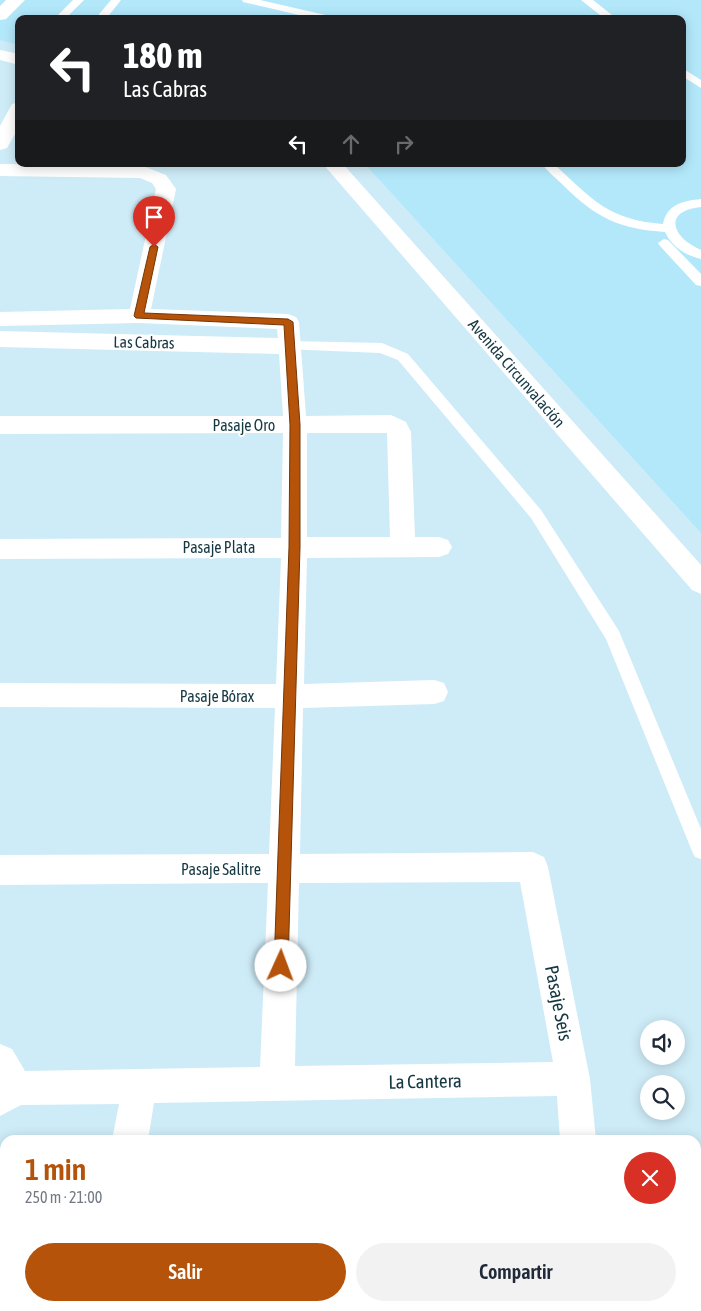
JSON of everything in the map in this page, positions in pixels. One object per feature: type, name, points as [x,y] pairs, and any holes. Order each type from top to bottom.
[{"type":"street","points":[[0,15],[16,0]]},
{"type":"street","points":[[0,144],[15,116]]},
{"type":"street","name":"Avenida Circunvalación","points":[[336,167],[701,583]]},
{"type":"street","points":[[0,170],[143,172],[159,179],[166,189],[139,316]]},
{"type":"street","name":"Las Cabras","points":[[0,319],[139,316],[288,334]]},
{"type":"street","points":[[277,1083],[294,547],[295,425],[288,334]]},
{"type":"street","name":"Las Cabras","points":[[0,339],[288,334]]},
{"type":"street","name":"Pasaje Oro","points":[[0,425],[295,425],[386,423],[398,428],[403,547]]},
{"type":"street","name":"Pasaje Plata","points":[[0,549],[439,547]]},
{"type":"street","name":"Pasaje Bórax","points":[[0,695],[290,696],[434,692]]},
{"type":"street","name":"Pasaje Salitre","points":[[0,870],[533,867]]},
{"type":"street","name":"Pasaje Seis","points":[[533,867],[573,1079],[578,1135]]},
{"type":"street","name":"La Cantera","points":[[5,1083],[140,1086],[573,1079]]},
{"type":"street","points":[[131,1135],[140,1086]]},
{"type":"lane","points":[[63,15],[80,0]]},
{"type":"lane","points":[[103,15],[116,0]]},
{"type":"lane","points":[[247,0],[313,15]]},
{"type":"lane","points":[[586,0],[607,15]]},
{"type":"lane","points":[[686,74],[701,85]]},
{"type":"lane","points":[[551,167],[606,215],[648,227],[668,228]]},
{"type":"lane","points":[[701,203],[684,206],[675,212],[669,219],[668,228],[671,237],[680,246],[701,255]]},
{"type":"lane","points":[[648,227],[701,282]]},
{"type":"lane","points":[[288,334],[382,348],[403,357],[536,514],[612,636],[701,850]]},
{"type":"shaded area","points":[[0,0],[701,0],[701,533],[368,167],[686,167],[686,15],[15,15],[15,44],[0,40]]},
{"type":"route","points":[[154,247],[139,316],[288,322],[295,425],[294,547],[281,966]]}]
